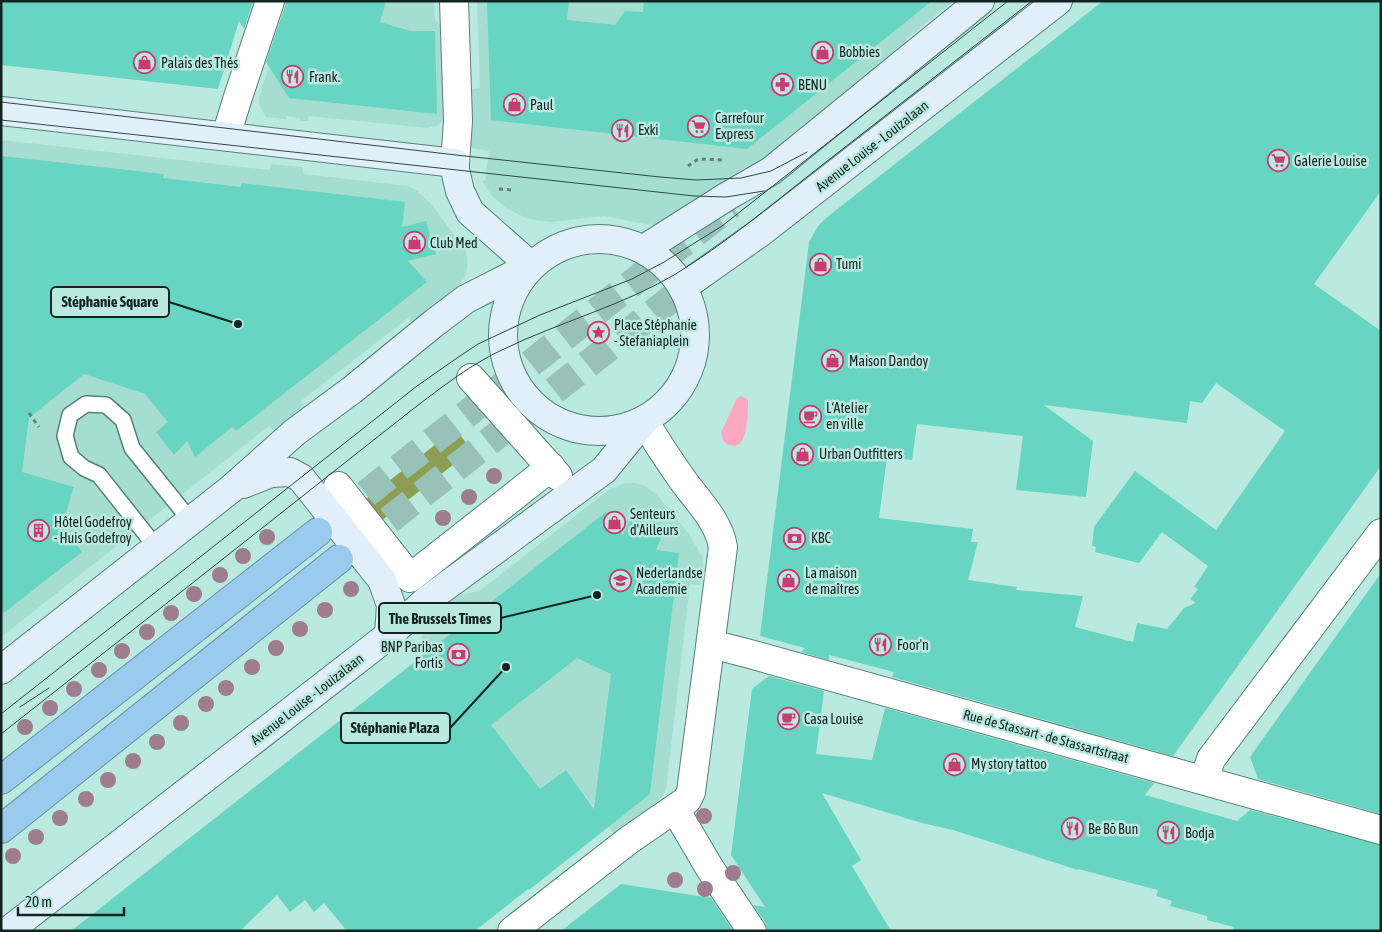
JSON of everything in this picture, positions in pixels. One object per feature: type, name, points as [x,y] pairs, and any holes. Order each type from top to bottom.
[{"type":"highway","points":[[1,780],[318,532]]},
{"type":"highway","points":[[1,829],[339,559]]},
{"type":"main road","points":[[644,249],[771,170],[980,1]]},
{"type":"main road","name":"Avenue Louise - Louizalaan","points":[[683,287],[761,232],[1058,1]]},
{"type":"main road","points":[[1,111],[455,162],[460,191],[470,212],[531,266]]},
{"type":"main road","points":[[1,670],[231,489],[296,432],[352,390],[433,324],[466,299],[531,266],[551,250],[582,239],[614,239],[644,249],[664,262],[675,274],[683,287],[694,317],[695,348],[690,371],[678,391],[662,408],[644,421],[619,430],[593,432],[567,426],[544,414],[525,397],[511,374],[504,349],[503,332],[506,308],[516,285],[531,266]]},
{"type":"main road","name":"Avenue Louise - Louizalaan","points":[[8,931],[389,635],[427,600],[604,470],[644,421]]},
{"type":"main road","points":[[231,489],[271,473],[290,472],[301,478],[382,580],[391,605],[389,635]]},
{"type":"street","points":[[226,136],[270,1]]},
{"type":"street","points":[[454,1],[458,121],[455,162]]},
{"type":"street","points":[[339,483],[409,577],[554,471],[471,382]]},
{"type":"street","points":[[512,931],[629,840],[687,800],[691,792],[723,547],[722,539],[709,514],[685,483],[644,421]]},
{"type":"street","points":[[1204,780],[1211,759],[1381,533]]},
{"type":"street","name":"Rue de Stassart - de Stassartstraat","points":[[711,644],[1381,830]]},
{"type":"street","points":[[675,809],[709,867],[752,931]]},
{"type":"lane","points":[[156,547],[99,475],[84,468],[71,457],[64,436],[70,415],[86,404],[106,405],[124,420],[132,448],[190,520]]},
{"type":"path","points":[[499,189],[512,190]]},
{"type":"shaded area","points":[[289,1],[434,1],[435,19],[444,30],[444,119],[438,125],[428,128],[309,116],[308,121],[301,121],[300,118],[287,116],[286,119],[266,117],[259,105],[259,98]]},
{"type":"shaded area","points":[[477,1],[953,1],[906,39],[912,46],[711,204],[666,225],[656,225],[604,216],[551,222],[528,219],[506,208],[492,196],[482,181],[485,181],[489,151],[471,148],[469,90],[480,88]]},
{"type":"shaded area","points":[[1,140],[270,170],[271,164],[302,167],[303,174],[408,186],[417,191],[431,204],[459,241],[466,251],[467,269],[456,291],[414,325],[408,318],[301,401],[307,410],[276,433],[269,426],[1,637]]},
{"type":"shaded area","points":[[740,396],[748,400],[746,430],[742,441],[738,445],[727,445],[721,433],[736,400]]},
{"type":"shaded area","points":[[455,429],[472,450],[381,521],[365,500]]},
{"type":"shaded area","points":[[624,483],[643,485],[656,494],[688,533],[702,556],[703,565],[700,585],[690,584],[666,789],[661,799],[615,835],[566,770],[540,789],[421,636],[429,630],[423,622],[452,598],[481,590],[607,491]]},
{"type":"building","points":[[1,1],[253,1],[244,29],[239,21],[218,89],[1,65]]},
{"type":"building","points":[[285,1],[386,1],[380,22],[410,31],[435,31],[437,114],[289,98],[266,62]]},
{"type":"building","points":[[487,1],[569,1],[567,20],[615,25],[625,11],[643,12],[644,1],[932,1],[747,149],[491,120]]},
{"type":"building","points":[[1103,1],[1381,1],[1381,191],[1314,284],[1381,331],[1381,466],[1173,756],[892,677],[894,672],[829,655],[829,660],[801,652],[805,648],[760,636],[809,242],[819,225]],"holes":[[[1216,383],[1285,431],[1216,530],[1135,471],[1094,527],[1092,546],[1096,547],[1095,552],[1139,563],[1162,532],[1208,566],[1194,587],[1198,589],[1190,599],[1196,603],[1184,608],[1167,629],[1137,623],[1133,642],[1075,627],[1083,596],[1016,590],[1017,587],[968,580],[978,542],[971,542],[973,529],[879,518],[887,457],[912,460],[917,424],[1023,436],[1016,490],[1086,497],[1093,441],[1044,405],[1187,423],[1190,401],[1202,403]]]},
{"type":"building","points":[[1,156],[164,174],[163,178],[241,187],[242,183],[405,202],[402,227],[426,221],[436,254],[408,261],[427,282],[236,431],[232,427],[195,457],[187,441],[174,455],[156,432],[168,422],[145,394],[84,374],[29,418],[22,472],[74,487],[62,525],[82,552],[1,615]]},
{"type":"building","points":[[635,510],[666,527],[656,550],[679,553],[650,794],[475,931],[347,931],[324,903],[314,912],[305,900],[290,912],[277,895],[240,931],[71,931],[606,512],[623,535]],"holes":[[[577,658],[611,674],[594,809],[566,770],[540,789],[491,725]]]},
{"type":"building","points":[[1381,573],[1381,814],[1258,779],[1250,757]]},
{"type":"building","points":[[769,676],[824,691],[816,754],[872,760],[885,708],[1154,783],[1145,795],[1237,821],[1250,810],[1381,845],[1381,931],[1233,931],[1234,927],[1207,920],[1207,916],[1170,906],[1172,901],[1156,896],[1158,890],[1078,870],[953,830],[922,823],[822,793],[861,860],[852,866],[891,931],[768,931],[765,922],[753,905],[765,907],[731,855],[752,689]]},
{"type":"building","points":[[621,884],[711,898],[733,931],[561,931]]},
{"type":"tunnel","points":[[333,520],[731,205]]},
{"type":"tunnel","points":[[356,546],[704,273]]},
{"type":"tram line","points":[[1,714],[417,386],[478,344],[540,315],[632,279],[664,262],[722,226],[1008,1]]},
{"type":"tram line","points":[[1,734],[446,384],[492,355],[525,339],[633,296],[693,263],[747,224],[1032,1]]},
{"type":"tram line","points":[[1,102],[456,155],[696,180],[741,178],[771,171],[807,152]]},
{"type":"tram line","points":[[1,120],[694,196],[726,197],[764,191]]},
{"type":"tram line","points":[[20,707],[49,688]]},
{"type":"place","name":"Bobbies","points":[[823,52]]},
{"type":"place","name":"Palais des Thés","points":[[145,63]]},
{"type":"place","name":"Frank.","points":[[293,77]]},
{"type":"place","name":"BENU","points":[[782,85]]},
{"type":"place","name":"Paul","points":[[514,105]]},
{"type":"place","name":"Carrefour Express","points":[[699,126]]},
{"type":"place","name":"Exki","points":[[622,130]]},
{"type":"place","name":"Galerie Louise","points":[[1278,161]]},
{"type":"place","name":"Club Med","points":[[414,243]]},
{"type":"place","name":"Tumi","points":[[820,264]]},
{"type":"place","name":"Stéphanie Square","points":[[238,324]]},
{"type":"place","name":"Place Stéphanie - Stefaniaplein","points":[[598,333]]},
{"type":"place","name":"Maison Dandoy","points":[[833,361]]},
{"type":"place","name":"L‘Atelier en ville","points":[[810,416]]},
{"type":"place","name":"Urban Outfitters","points":[[803,454]]},
{"type":"place","name":"Senteurs d'Ailleurs","points":[[614,522]]},
{"type":"place","name":"Hôtel Godefroy - Huis Godefroy","points":[[38,530]]},
{"type":"place","name":"KBC","points":[[795,538]]},
{"type":"place","name":"Nederlandse Academie","points":[[620,581]]},
{"type":"place","name":"La maison de maîtres","points":[[789,581]]},
{"type":"place","name":"The Brussels Times","points":[[597,595]]},
{"type":"place","name":"Foor'n","points":[[881,645]]},
{"type":"place","name":"BNP Paribas Fortis","points":[[459,655]]},
{"type":"place","name":"Stéphanie Plaza","points":[[506,667]]},
{"type":"place","name":"Casa Louise","points":[[788,719]]},
{"type":"place","name":"My story tattoo","points":[[955,764]]},
{"type":"place","name":"Be Bō Bun","points":[[1072,829]]},
{"type":"place","name":"Bodja","points":[[1169,833]]}]
